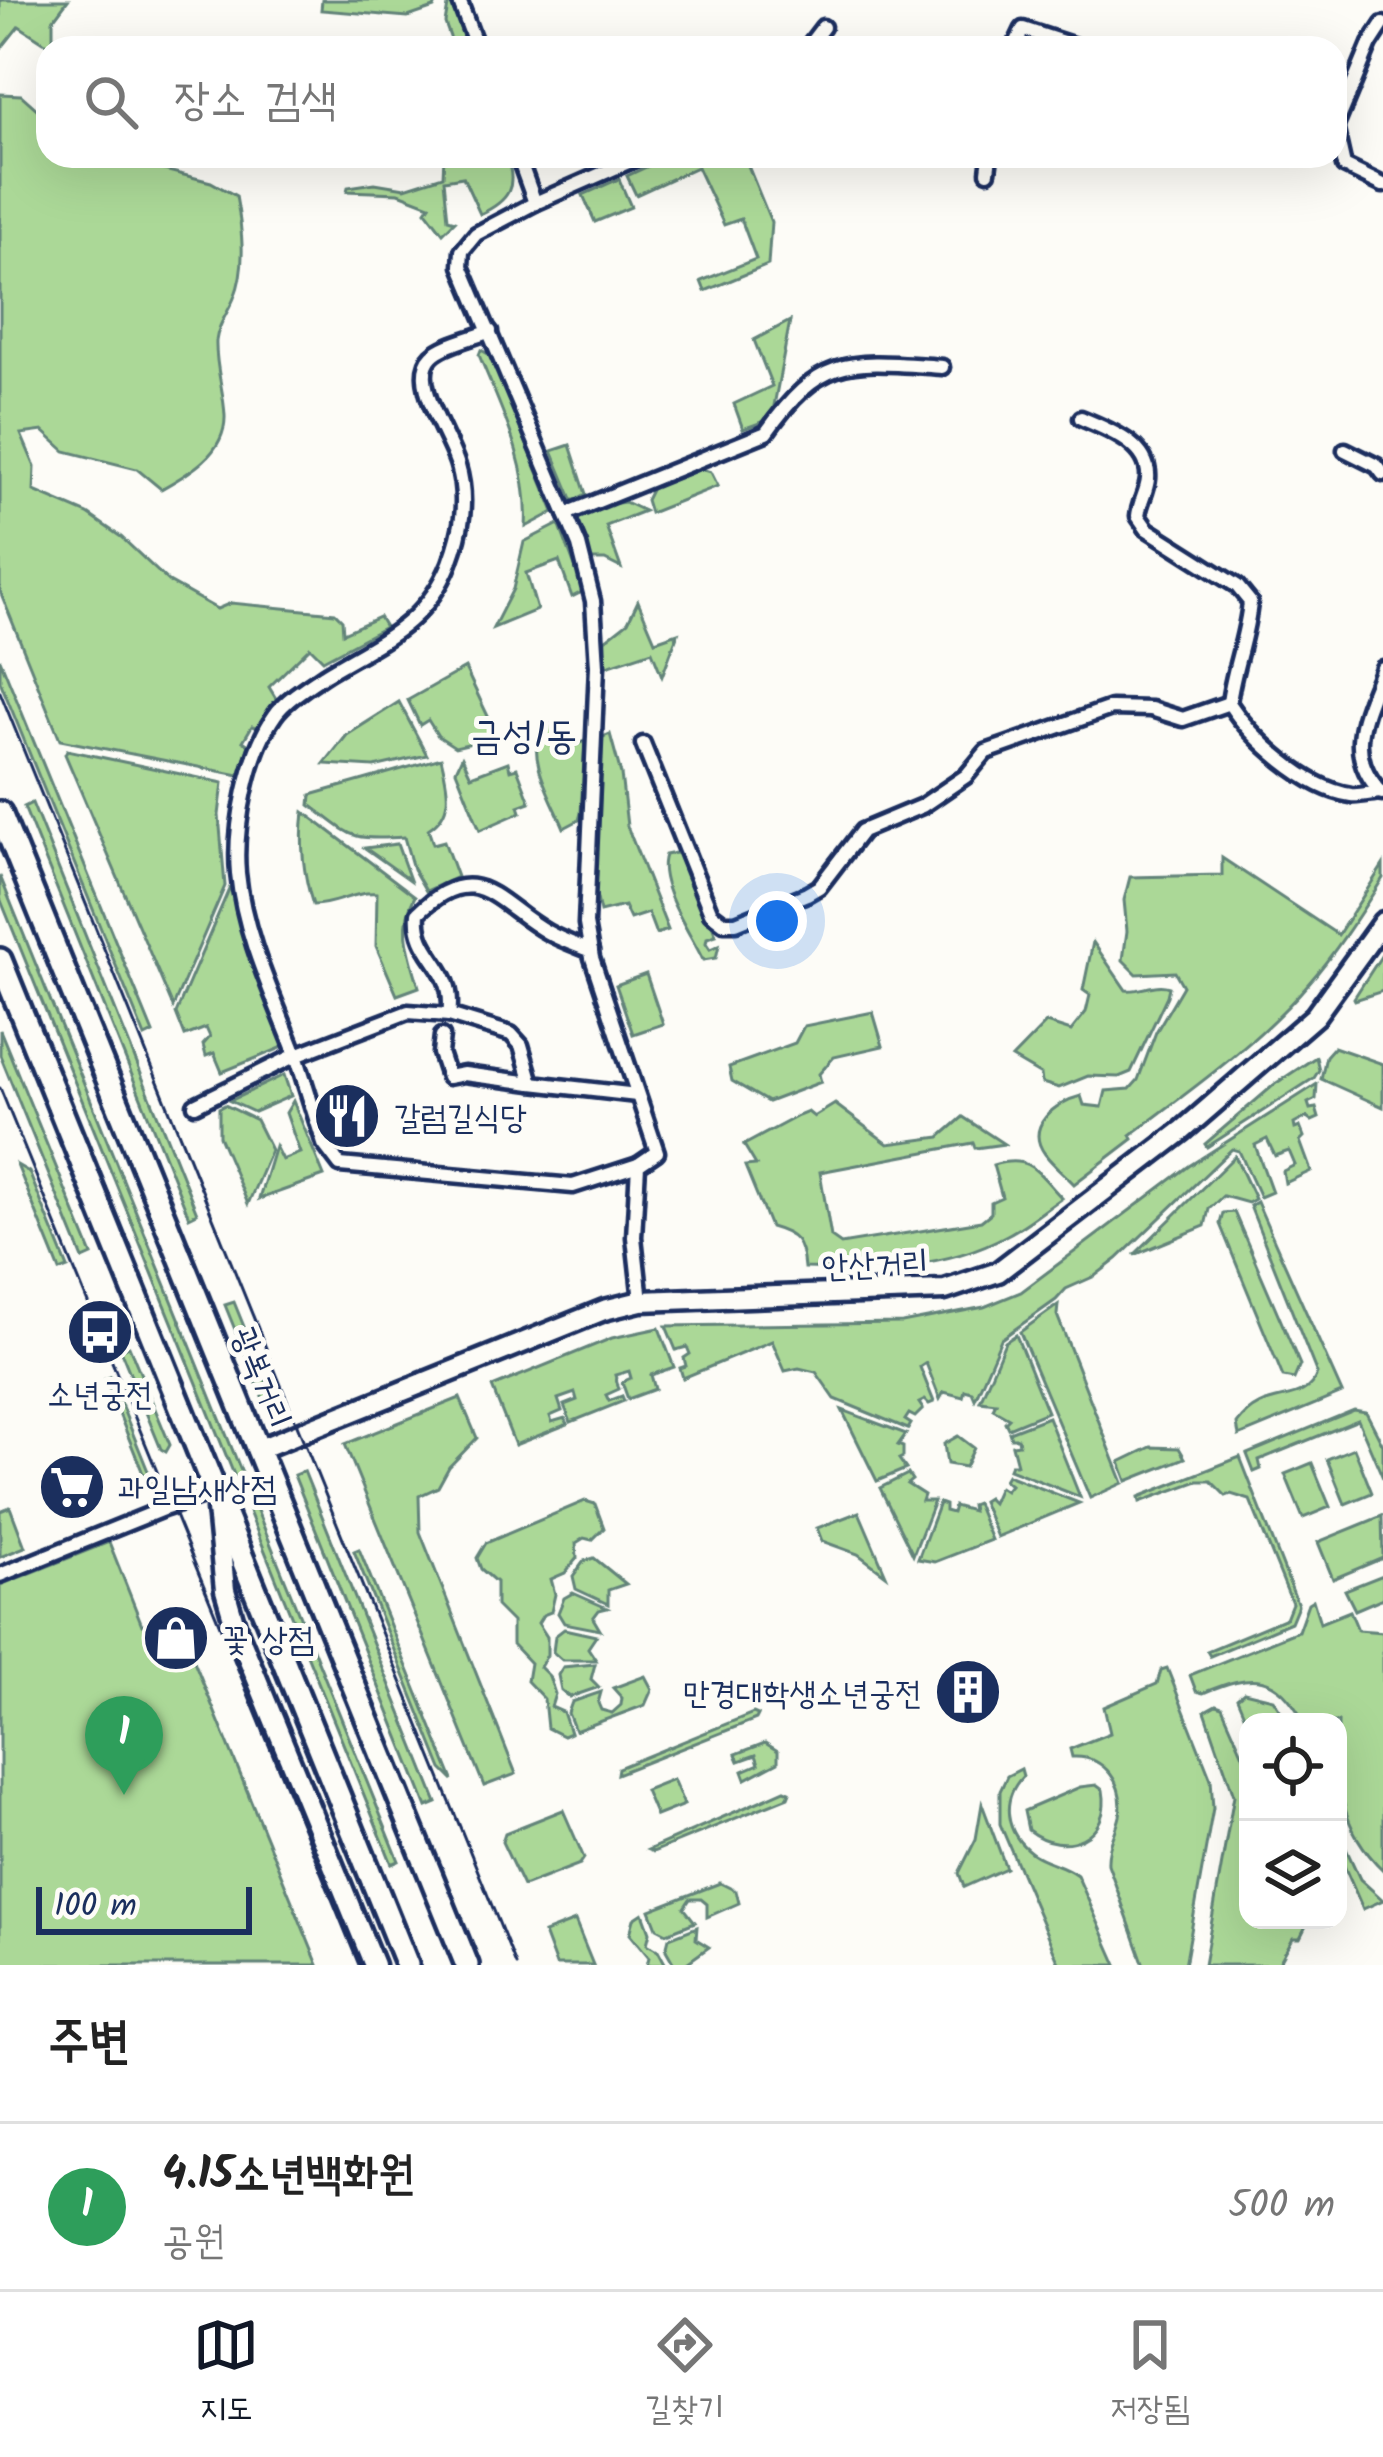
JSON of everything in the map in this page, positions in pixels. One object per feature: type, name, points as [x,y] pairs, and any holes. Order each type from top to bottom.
[{"type":"highway","name":"광복거리","points":[[0,813],[466,1965]]},
{"type":"highway","points":[[0,960],[407,1965]]},
{"type":"main road","name":"안산거리","points":[[257,1450],[566,1324],[640,1301],[945,1290],[998,1272],[1182,1131],[1315,1016],[1383,922]]},
{"type":"main road","points":[[216,1492],[226,1591],[236,1628],[374,1965]]},
{"type":"street","points":[[459,0],[472,36]]},
{"type":"street","points":[[1347,99],[1383,24]]},
{"type":"street","points":[[816,36],[823,27]]},
{"type":"street","points":[[1019,36],[1023,28],[1046,36]]},
{"type":"street","points":[[1347,167],[1383,185]]},
{"type":"street","points":[[523,168],[536,202]]},
{"type":"street","points":[[490,331],[433,355],[424,369],[425,391],[459,467],[465,517],[433,602],[403,629],[318,680],[276,712],[254,757],[242,810],[238,872],[256,952],[324,1144],[340,1165],[573,1186],[638,1165],[657,1152],[586,924],[597,639],[593,601],[580,544],[490,331],[467,284],[462,251],[470,238],[536,202],[614,168]]},
{"type":"street","points":[[988,168],[988,172]]},
{"type":"street","points":[[566,514],[766,433],[810,381],[839,367],[863,362],[942,367]]},
{"type":"street","points":[[1081,418],[1120,435],[1147,465],[1148,482],[1138,516],[1147,529],[1237,586],[1250,602],[1229,704],[1246,730],[1323,787],[1353,795],[1381,793]]},
{"type":"street","points":[[1345,450],[1383,474]]},
{"type":"street","points":[[1381,793],[1364,773],[1357,748],[1383,668]]},
{"type":"street","points":[[643,744],[711,913],[724,923],[736,923],[793,902],[819,886],[862,830],[922,806],[966,776],[986,752],[1111,708],[1151,709],[1184,719],[1229,704]]},
{"type":"street","points":[[449,1015],[452,995],[416,930],[418,913],[437,894],[463,886],[488,892],[510,902],[545,931],[591,951]]},
{"type":"street","points":[[195,1105],[296,1055],[408,1012],[449,1015],[511,1034],[521,1045],[532,1083]]},
{"type":"street","points":[[442,1036],[440,1053],[448,1077],[637,1095]]},
{"type":"street","points":[[638,1165],[634,1238],[640,1301]]},
{"type":"street","points":[[0,1575],[216,1492]]},
{"type":"green space","points":[[0,0],[68,0],[53,20],[53,36],[36,37],[19,26],[0,50]]},
{"type":"green space","points":[[322,0],[437,1],[434,8],[408,17],[321,10]]},
{"type":"green space","points":[[449,0],[454,0],[468,36],[450,36],[445,23]]},
{"type":"green space","points":[[0,94],[21,95],[36,108],[36,168],[156,168],[211,182],[236,196],[241,234],[238,286],[216,341],[225,416],[212,451],[161,489],[137,469],[65,451],[43,431],[21,434],[35,467],[34,491],[88,514],[121,537],[169,582],[217,609],[231,603],[335,613],[342,620],[343,633],[379,617],[385,627],[323,660],[310,647],[269,687],[278,702],[261,728],[252,726],[243,741],[249,745],[239,775],[60,740],[0,591]]},
{"type":"green space","points":[[443,168],[509,168],[511,184],[498,204],[480,214],[463,177],[444,180],[448,219],[455,221],[443,233],[426,211],[430,205],[399,193],[347,191],[375,183],[405,188],[443,176]]},
{"type":"green space","points":[[644,168],[695,168],[636,195],[627,176]]},
{"type":"green space","points":[[697,168],[749,168],[771,222],[768,265],[705,291],[701,281],[756,259],[741,219],[724,225]]},
{"type":"green space","points":[[619,179],[631,207],[595,222],[583,195]]},
{"type":"green space","points":[[790,321],[773,411],[768,420],[743,429],[734,404],[772,386],[754,340]]},
{"type":"green space","points":[[481,350],[490,355],[554,512],[526,527],[519,460]]},
{"type":"green space","points":[[570,445],[586,494],[573,501],[552,451]]},
{"type":"green space","points":[[701,469],[711,472],[718,486],[650,513],[646,500],[652,488]]},
{"type":"green space","points":[[625,502],[644,511],[606,526],[621,568],[605,560],[590,560],[576,519]]},
{"type":"green space","points":[[559,524],[584,591],[572,597],[559,561],[526,573],[537,610],[493,628],[513,589],[524,542]]},
{"type":"green space","points":[[638,601],[655,641],[678,633],[662,676],[652,651],[604,667],[605,640],[628,622]]},
{"type":"green space","points":[[0,659],[153,1033],[145,1037],[0,681]]},
{"type":"green space","points":[[465,668],[496,733],[494,738],[455,747],[438,736],[428,720],[420,725],[408,700]]},
{"type":"green space","points":[[399,702],[427,755],[374,767],[324,764],[347,735]]},
{"type":"green space","points":[[557,722],[567,748],[585,741],[581,813],[579,820],[564,828],[537,753],[540,729]]},
{"type":"green space","points":[[610,734],[627,826],[668,930],[656,934],[648,913],[630,919],[624,906],[600,912],[593,881],[598,739]]},
{"type":"green space","points":[[67,750],[223,783],[219,815],[225,886],[173,1007],[65,754]]},
{"type":"green space","points":[[462,757],[471,776],[508,762],[510,770],[517,768],[530,802],[519,806],[521,812],[480,830],[456,770]]},
{"type":"green space","points":[[441,758],[446,807],[428,829],[433,844],[444,841],[457,877],[426,891],[413,869],[404,837],[352,834],[310,805],[311,795]]},
{"type":"green space","points":[[32,803],[197,1213],[189,1217],[24,807]]},
{"type":"green space","points":[[304,812],[415,896],[406,930],[419,987],[397,995],[376,946],[377,893],[313,905],[303,859]]},
{"type":"green space","points":[[397,844],[410,880],[365,848]]},
{"type":"green space","points":[[683,854],[687,861],[716,935],[706,943],[710,949],[719,945],[716,958],[703,960],[669,894],[663,867],[665,855]]},
{"type":"green space","points":[[1222,858],[1338,935],[1383,865],[1383,878],[1328,959],[1289,1006],[1074,1184],[1039,1144],[1041,1125],[1071,1099],[1081,1096],[1084,1105],[1102,1107],[1106,1091],[1130,1089],[1183,986],[1175,972],[1137,974],[1123,960],[1124,900],[1130,877],[1222,875]]},
{"type":"green space","points":[[0,876],[399,1861],[392,1864],[0,898]]},
{"type":"green space","points":[[230,887],[235,888],[249,953],[286,1040],[281,1048],[222,1072],[214,1053],[206,1056],[203,1045],[210,1037],[206,1028],[185,1036],[176,1013]]},
{"type":"green space","points":[[1093,942],[1126,990],[1164,986],[1169,987],[1167,996],[1131,1072],[1119,1077],[1088,1076],[1059,1088],[1042,1083],[1041,1075],[1012,1058],[1046,1023],[1071,1031],[1086,1012],[1090,995],[1083,990]]},
{"type":"green space","points":[[1383,953],[1383,991],[1355,1000],[1354,998]]},
{"type":"green space","points":[[646,974],[663,1024],[633,1034],[616,985]]},
{"type":"green space","points":[[873,1012],[883,1046],[834,1057],[819,1074],[821,1082],[768,1102],[732,1081],[729,1067],[795,1043],[804,1026]]},
{"type":"green space","points":[[0,1030],[92,1255],[83,1259],[0,1055]]},
{"type":"green space","points":[[1334,1047],[1383,1064],[1383,1107],[1321,1079],[1326,1056]]},
{"type":"green space","points":[[1316,1057],[1319,1070],[1314,1078],[1207,1147],[1275,1084]]},
{"type":"green space","points":[[284,1075],[291,1096],[254,1112],[230,1101]]},
{"type":"green space","points":[[1317,1084],[1316,1099],[1308,1103],[1319,1118],[1307,1117],[1294,1124],[1304,1137],[1300,1141],[1311,1171],[1285,1183],[1283,1171],[1295,1165],[1289,1151],[1275,1156],[1267,1139],[1255,1145],[1272,1192],[1260,1197],[1239,1151],[1232,1149],[1117,1259],[1066,1289],[1001,1339],[975,1399],[965,1390],[963,1397],[944,1392],[940,1399],[926,1363],[920,1367],[934,1402],[919,1403],[923,1409],[905,1420],[911,1424],[908,1429],[835,1399],[816,1372],[785,1371],[772,1341],[683,1378],[680,1368],[686,1366],[684,1358],[690,1354],[687,1347],[676,1350],[666,1326],[902,1323],[984,1307],[1021,1292],[1189,1166]]},
{"type":"green space","points":[[293,1101],[324,1176],[259,1199],[275,1146],[282,1160],[300,1153],[286,1113]]},
{"type":"green space","points":[[835,1104],[888,1144],[940,1137],[963,1117],[1004,1144],[975,1148],[973,1143],[820,1172],[831,1237],[841,1244],[981,1221],[991,1213],[991,1202],[1002,1197],[993,1165],[1006,1162],[1032,1168],[1062,1198],[1014,1231],[958,1255],[883,1267],[804,1268],[796,1240],[770,1227],[745,1166],[756,1165],[744,1145],[798,1116],[808,1112],[814,1117]]},
{"type":"green space","points":[[225,1105],[256,1120],[271,1150],[248,1204],[219,1136],[219,1108]]},
{"type":"green space","points":[[1235,1156],[1255,1199],[1248,1203],[1223,1196],[1209,1209],[1205,1226],[1134,1255]]},
{"type":"green space","points":[[17,1165],[29,1172],[68,1268],[60,1271]]},
{"type":"green space","points":[[1257,1202],[1342,1393],[1239,1436],[1237,1424],[1248,1412],[1303,1391],[1317,1374],[1250,1206]]},
{"type":"green space","points":[[1234,1212],[1300,1365],[1294,1379],[1283,1377],[1220,1224],[1223,1213]]},
{"type":"green space","points":[[234,1302],[275,1403],[266,1406],[225,1305]]},
{"type":"green space","points":[[1058,1305],[1057,1315],[1123,1483],[1090,1498],[1020,1332]]},
{"type":"green space","points":[[659,1328],[674,1367],[651,1375],[655,1389],[628,1399],[622,1382],[631,1378],[629,1371],[615,1375],[619,1389],[606,1395],[609,1401],[622,1396],[624,1401],[571,1422],[564,1405],[577,1400],[575,1393],[558,1399],[562,1411],[550,1416],[552,1422],[565,1418],[568,1424],[515,1445],[492,1387],[612,1338]]},
{"type":"green space","points":[[1016,1335],[1047,1412],[1008,1428],[1009,1418],[993,1409],[996,1403],[980,1401],[1005,1342]]},
{"type":"green space","points":[[129,1346],[170,1445],[166,1452],[120,1349]]},
{"type":"green space","points":[[110,1377],[156,1491],[151,1493],[105,1379]]},
{"type":"green space","points":[[460,1398],[477,1438],[449,1467],[438,1487],[419,1496],[420,1532],[516,1774],[484,1786],[345,1444]]},
{"type":"green space","points":[[842,1410],[906,1434],[898,1445],[903,1447],[899,1459],[906,1469],[877,1481]]},
{"type":"green space","points":[[1354,1410],[1366,1412],[1383,1445],[1383,1478],[1358,1420],[1259,1460],[1261,1469],[1254,1472],[1247,1454]]},
{"type":"green space","points":[[1048,1417],[1080,1497],[1009,1469],[1017,1464],[1012,1445],[1019,1444],[1009,1432]]},
{"type":"green space","points":[[958,1436],[974,1448],[965,1467],[947,1464],[944,1444]]},
{"type":"green space","points":[[1151,1447],[1179,1448],[1185,1458],[1127,1481],[1120,1462]]},
{"type":"green space","points":[[1354,1448],[1372,1493],[1345,1504],[1327,1459]]},
{"type":"green space","points":[[1240,1457],[1298,1605],[1291,1622],[1210,1656],[1207,1651],[1286,1618],[1292,1603],[1250,1500],[1226,1496],[1211,1481],[1198,1481],[1140,1502],[1139,1497]]},
{"type":"green space","points":[[1312,1463],[1330,1507],[1303,1518],[1285,1474]]},
{"type":"green space","points":[[304,1471],[437,1803],[427,1807],[294,1475]]},
{"type":"green space","points":[[908,1474],[912,1480],[907,1484],[924,1495],[922,1501],[934,1501],[913,1555],[880,1488]]},
{"type":"green space","points":[[1007,1475],[1079,1503],[997,1537],[982,1501],[987,1498],[992,1503],[999,1487],[1005,1491],[1010,1485],[1004,1480]]},
{"type":"green space","points":[[585,1501],[595,1504],[604,1528],[592,1540],[576,1543],[577,1558],[565,1573],[551,1579],[555,1594],[551,1612],[538,1623],[547,1637],[547,1655],[540,1667],[555,1694],[551,1707],[563,1712],[570,1733],[563,1736],[547,1728],[544,1699],[527,1681],[530,1663],[512,1644],[512,1622],[496,1606],[496,1582],[481,1569],[477,1558],[486,1543]]},
{"type":"green space","points":[[939,1503],[952,1513],[954,1506],[972,1511],[976,1503],[991,1540],[935,1562],[918,1559]]},
{"type":"green space","points":[[10,1507],[25,1547],[0,1557],[0,1511]]},
{"type":"green space","points":[[859,1512],[886,1575],[858,1554],[822,1541],[817,1528]]},
{"type":"green space","points":[[1382,1516],[1383,1558],[1333,1579],[1318,1542]]},
{"type":"green space","points":[[109,1542],[142,1625],[174,1612],[318,1965],[0,1965],[0,1585]]},
{"type":"green space","points":[[359,1549],[453,1780],[442,1769],[354,1551]]},
{"type":"green space","points":[[594,1558],[626,1584],[608,1590],[608,1604],[576,1589],[573,1576],[584,1561]]},
{"type":"green space","points":[[1383,1575],[1383,1598],[1355,1610],[1345,1590]]},
{"type":"green space","points":[[573,1593],[607,1608],[593,1618],[600,1630],[564,1623],[558,1613],[564,1598]]},
{"type":"green space","points":[[1313,1600],[1320,1623],[1350,1611],[1358,1630],[1383,1632],[1383,1870],[1357,1837],[1347,1813],[1347,1713],[1299,1713],[1283,1693],[1262,1680],[1236,1682],[1203,1693],[1196,1691],[1190,1675],[1298,1631]]},
{"type":"green space","points":[[564,1629],[596,1636],[588,1648],[596,1660],[562,1660],[553,1652],[555,1636]]},
{"type":"green space","points":[[595,1664],[591,1679],[599,1687],[570,1697],[561,1690],[558,1675],[563,1667]]},
{"type":"green space","points":[[1167,1668],[1211,1779],[1213,1808],[1185,1965],[1144,1965],[1108,1864],[1120,1816],[1116,1783],[1103,1766],[1072,1757],[1070,1749],[1110,1733],[1104,1707],[1157,1684],[1161,1670]]},
{"type":"green space","points":[[645,1676],[652,1689],[645,1705],[575,1731],[568,1713],[572,1702],[601,1692],[601,1710],[612,1713],[622,1698],[613,1688]]},
{"type":"green space","points":[[1244,1692],[1273,1699],[1282,1713],[1243,1713],[1237,1698]]},
{"type":"green space","points":[[1222,1707],[1239,1746],[1239,1929],[1304,1929],[1300,1938],[1293,1938],[1278,1965],[1204,1965],[1234,1795],[1205,1711]]},
{"type":"green space","points":[[753,1713],[756,1719],[617,1774],[618,1768]]},
{"type":"green space","points":[[765,1743],[778,1751],[778,1762],[746,1779],[743,1771],[759,1764],[756,1755],[739,1761],[736,1754]]},
{"type":"green space","points":[[1021,1769],[1023,1776],[1009,1806],[1011,1826],[1032,1853],[1077,1875],[1117,1965],[1060,1965],[1000,1824],[1000,1791],[1007,1776]]},
{"type":"green space","points":[[673,1779],[684,1805],[656,1816],[645,1790]]},
{"type":"green space","points":[[1096,1785],[1103,1790],[1104,1807],[1093,1831],[1070,1842],[1056,1842],[1028,1830],[1024,1811]]},
{"type":"green space","points":[[785,1790],[790,1792],[788,1797],[653,1852],[648,1850]]},
{"type":"green space","points":[[982,1804],[1006,1868],[964,1887],[959,1873],[976,1839]]},
{"type":"green space","points":[[563,1810],[584,1858],[580,1864],[523,1886],[502,1842],[505,1833]]},
{"type":"green space","points":[[1347,1851],[1360,1879],[1383,1900],[1363,1909],[1347,1873]]},
{"type":"green space","points":[[720,1883],[736,1891],[739,1903],[707,1917],[707,1904],[690,1899],[684,1908],[695,1922],[667,1933],[657,1928],[650,1910]]},
{"type":"green space","points":[[643,1913],[650,1932],[647,1944],[658,1950],[666,1965],[647,1965],[649,1957],[630,1934],[634,1919]]},
{"type":"green space","points":[[575,1921],[593,1965],[556,1965],[544,1933]]},
{"type":"green space","points":[[697,1927],[696,1939],[709,1947],[684,1965],[674,1964],[666,1950],[669,1938]]},
{"type":"tram line","points":[[0,692],[516,1965]]},
{"type":"tram line","points":[[0,1088],[359,1965]]},
{"type":"place","name":"갈럼길식당","points":[[347,1116]]},
{"type":"place","name":"소년궁전","points":[[100,1332]]},
{"type":"place","name":"과일남새상점","points":[[72,1487]]},
{"type":"place","name":"꽃 상점","points":[[176,1638]]},
{"type":"place","name":"만경대학생소년궁전","points":[[968,1692]]},
{"type":"place","name":"4.15소년백화원","points":[[124,1795]]},
{"type":"district","name":"금성1동","points":[[524,734]]}]
